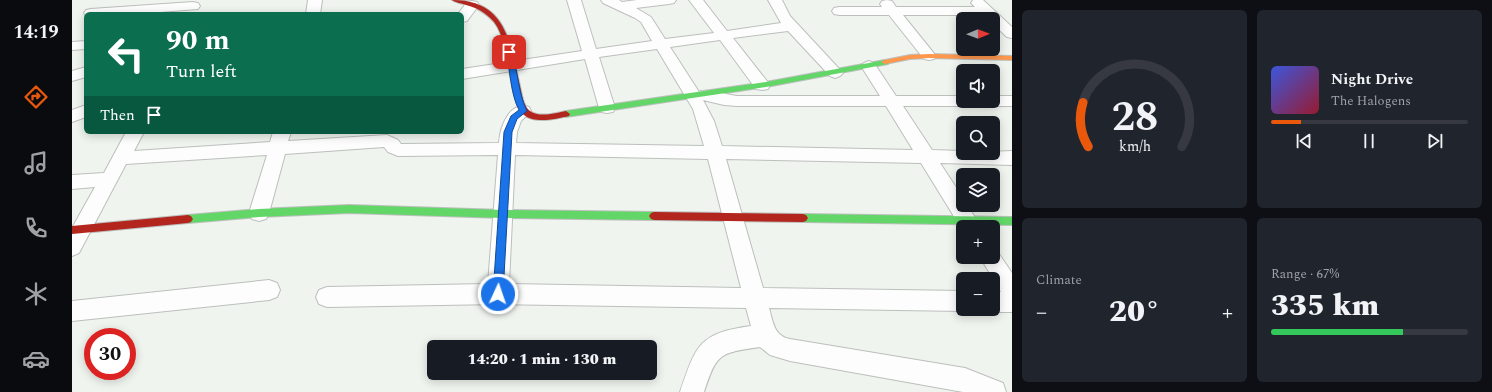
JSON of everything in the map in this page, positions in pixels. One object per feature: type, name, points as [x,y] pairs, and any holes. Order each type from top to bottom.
[{"type":"street","points":[[312,12],[315,0]]},
{"type":"street","points":[[455,0],[483,9],[493,16],[501,26],[513,65],[520,104],[523,111],[532,115],[545,117],[699,96],[835,73],[910,57],[1012,58]]},
{"type":"street","points":[[574,0],[589,54],[607,108]]},
{"type":"street","points":[[614,3],[669,0]]},
{"type":"street","points":[[696,0],[762,85]]},
{"type":"street","points":[[775,0],[784,18],[835,73]]},
{"type":"street","points":[[884,0],[929,56]]},
{"type":"street","points":[[974,0],[1012,34]]},
{"type":"street","points":[[614,3],[640,15],[646,20],[660,44],[699,96],[765,334],[771,343],[779,348],[965,380],[994,392]]},
{"type":"street","points":[[464,15],[472,5]]},
{"type":"street","points":[[108,12],[193,7]]},
{"type":"street","points":[[840,11],[987,11]]},
{"type":"street","points":[[464,74],[513,65],[792,26]]},
{"type":"street","points":[[72,46],[84,45]]},
{"type":"street","points":[[869,66],[966,220]]},
{"type":"street","points":[[72,76],[84,73]]},
{"type":"street","points":[[699,96],[737,101],[1012,101]]},
{"type":"street","points":[[498,294],[508,132],[510,124],[514,118],[523,111]]},
{"type":"street","points":[[72,116],[84,112]]},
{"type":"street","points":[[72,247],[77,230],[110,179],[134,134]]},
{"type":"street","points":[[121,158],[280,140],[387,141],[398,150],[507,149],[1012,158]]},
{"type":"street","points":[[259,213],[280,140]]},
{"type":"street","points":[[72,182],[110,179]]},
{"type":"street","points":[[77,230],[259,213],[349,209],[503,214],[733,217],[956,224]]},
{"type":"street","points":[[1000,223],[1012,222]]},
{"type":"street","points":[[995,264],[1012,291]]},
{"type":"street","points":[[72,311],[269,290]]},
{"type":"street","points":[[327,297],[498,294],[956,301]]},
{"type":"street","points":[[1000,302],[1012,302]]},
{"type":"street","points":[[692,392],[702,363],[711,350],[728,342],[765,334]]},
{"type":"traffic: fast","points":[[566,114],[766,85],[885,62]]},
{"type":"traffic: fast","points":[[188,219],[259,213],[349,209],[503,214],[654,216]]},
{"type":"traffic: fast","points":[[803,218],[1012,221]]},
{"type":"traffic: slow","points":[[885,62],[910,57],[929,56],[1012,58]]},
{"type":"traffic: jam","points":[[455,0],[485,10],[498,23],[509,51],[518,96],[522,107],[527,113],[541,117],[566,114]]},
{"type":"traffic: jam","points":[[654,216],[803,218]]},
{"type":"traffic: jam","points":[[72,230],[188,219]]},
{"type":"route","points":[[498,294],[508,132],[510,124],[514,118],[523,111],[520,104],[513,65],[509,52]]}]
